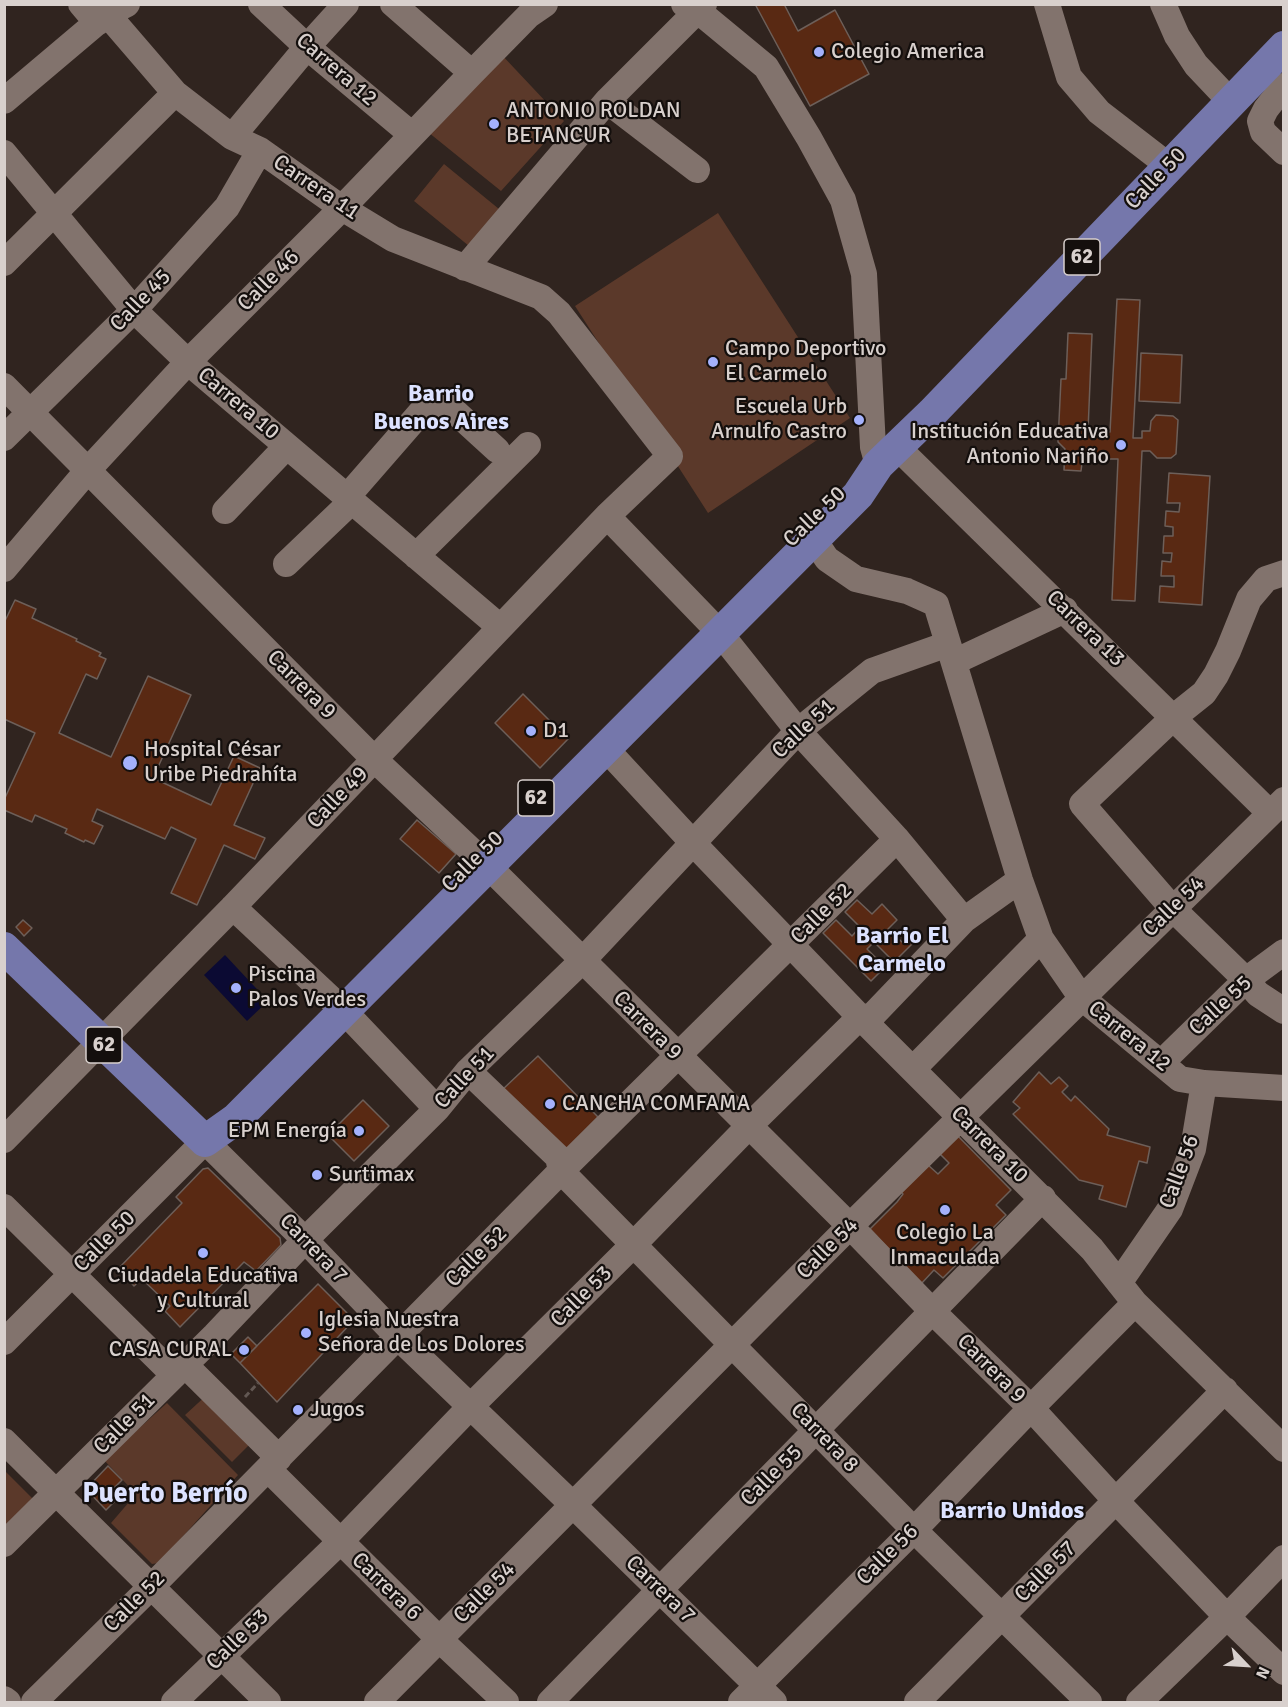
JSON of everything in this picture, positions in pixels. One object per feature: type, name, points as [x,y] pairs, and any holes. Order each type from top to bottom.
[{"type":"main road","name":"Calle 50","points":[[205,1141],[236,1119],[339,1006],[714,628],[814,540],[858,495],[888,456],[1231,102],[1281,64]]},
{"type":"main road","name":"Calle 50","points":[[483,862],[606,749],[847,484],[888,456]]},
{"type":"main road","name":"Carrera 7","points":[[5,951],[205,1141]]},
{"type":"street","name":"Carrera 12","points":[[261,4],[307,47],[411,134]]},
{"type":"street","points":[[232,137],[346,4]]},
{"type":"street","points":[[393,4],[472,73]]},
{"type":"street","points":[[1047,4],[1069,77],[1099,112],[1169,166]]},
{"type":"street","points":[[1163,4],[1177,36],[1196,65],[1231,102]]},
{"type":"street","points":[[465,268],[608,101],[695,6],[766,67],[843,200],[864,274],[873,447],[888,456]]},
{"type":"street","name":"Calle 46","points":[[4,568],[88,470],[188,362],[342,208],[472,73],[530,8]]},
{"type":"street","points":[[4,101],[104,10]]},
{"type":"street","name":"Carrera 11","points":[[104,10],[175,93],[232,137],[260,150],[342,208],[393,239],[541,297],[558,312],[670,456]]},
{"type":"street","points":[[1281,64],[1260,121],[1263,132],[1284,152]]},
{"type":"street","points":[[4,263],[175,93]]},
{"type":"street","points":[[608,101],[697,170]]},
{"type":"street","name":"Calle 45","points":[[4,438],[134,310],[228,207],[260,150]]},
{"type":"street","name":"Carrera 10","points":[[4,153],[134,310],[188,362],[500,627]]},
{"type":"street","name":"Carrera 9","points":[[4,386],[375,760],[483,862],[850,1226],[1030,1408],[1227,1617],[1284,1672]]},
{"type":"street","points":[[286,564],[349,499],[428,404],[438,403],[451,408],[497,450]]},
{"type":"street","points":[[225,511],[287,446]]},
{"type":"street","points":[[416,556],[528,446]]},
{"type":"street","name":"Calle 49","points":[[4,1140],[233,907],[607,516],[670,456]]},
{"type":"street","name":"Carrera 13","points":[[888,456],[1065,610],[1174,717],[1277,806]]},
{"type":"street","points":[[607,516],[714,628],[798,731],[897,839],[964,920]]},
{"type":"street","name":"Carrera 12","points":[[814,540],[826,559],[856,579],[907,591],[936,604],[1020,880],[1041,939],[1081,997],[1180,1079],[1204,1083],[1284,1088]]},
{"type":"street","points":[[1284,573],[1266,579],[1249,599],[1216,675],[1204,693],[1174,717],[1082,804],[1173,909],[1258,994],[1284,1011]]},
{"type":"street","name":"Calle 51","points":[[4,1544],[180,1370],[305,1240],[437,1109],[468,1071],[582,961],[798,731],[872,671],[951,653],[1065,610]]},
{"type":"street","points":[[606,749],[693,843]]},
{"type":"street","name":"Calle 54","points":[[377,1702],[850,1226],[1277,806]]},
{"type":"street","name":"Calle 52","points":[[34,1702],[152,1586],[561,1171],[897,839]]},
{"type":"street","name":"Carrera 10","points":[[693,843],[860,1017],[1092,1249],[1135,1304],[1284,1449]]},
{"type":"street","name":"Calle 53","points":[[174,1702],[340,1542],[749,1126],[860,1017],[872,1016],[964,920],[1020,880]]},
{"type":"street","points":[[233,907],[339,1006],[437,1109]]},
{"type":"street","points":[[913,1069],[1041,939]]},
{"type":"street","name":"Calle 55","points":[[1162,1062],[1246,980],[1284,952]]},
{"type":"street","name":"Carrera 8","points":[[468,1071],[558,1157],[561,1171],[633,1245],[914,1530],[1089,1702]]},
{"type":"street","name":"Calle 56","points":[[1119,1283],[1170,1209],[1193,1149],[1204,1083]]},
{"type":"street","name":"Carrera 7","points":[[205,1141],[398,1337],[660,1590],[757,1697]]},
{"type":"street","name":"Calle 50","points":[[4,1342],[205,1141]]},
{"type":"street","name":"Calle 55","points":[[550,1702],[1043,1198]]},
{"type":"street","name":"Carrera 6","points":[[4,1207],[73,1274],[180,1370],[273,1463],[340,1542],[506,1702]]},
{"type":"street","name":"Calle 56","points":[[757,1697],[1030,1408],[1135,1304]]},
{"type":"street","name":"Calle 57","points":[[917,1702],[1225,1390]]},
{"type":"street","points":[[4,1441],[268,1702]]},
{"type":"street","points":[[1139,1702],[1284,1558]]},
{"type":"street","points":[[4,1699],[8,1702]]},
{"type":"path","points":[[243,1398],[258,1383]]},
{"type":"shaded area","name":"ANTONIO ROLDAN BETANCUR","points":[[500,53],[564,121],[501,191],[423,128]]},
{"type":"shaded area","points":[[444,164],[499,209],[469,246],[414,201]]},
{"type":"shaded area","name":"Campo Deportivo El Carmelo","points":[[718,213],[850,418],[708,513],[575,306]]},
{"type":"shaded area","name":"Piscina Palos Verdes","points":[[225,955],[268,1001],[247,1021],[204,975]]},
{"type":"shaded area","points":[[210,1392],[256,1438],[232,1462],[185,1415]]},
{"type":"shaded area","points":[[167,1403],[238,1475],[159,1563],[152,1564],[111,1523],[136,1494],[104,1460]]},
{"type":"shaded area","points":[[4,1470],[34,1500],[4,1530]]},
{"type":"building","name":"Colegio America","points":[[755,4],[784,4],[798,31],[835,10],[869,74],[810,106]]},
{"type":"building","points":[[1117,299],[1140,300],[1133,438],[1142,438],[1142,431],[1150,431],[1151,421],[1156,415],[1173,416],[1178,420],[1176,454],[1171,458],[1157,458],[1150,451],[1142,451],[1135,601],[1112,600],[1118,459],[1085,459],[1081,471],[1064,470],[1065,449],[1058,442],[1061,379],[1066,379],[1068,333],[1092,334],[1088,431],[1110,432]]},
{"type":"building","points":[[1141,353],[1182,355],[1180,403],[1139,401]]},
{"type":"building","points":[[1169,473],[1210,476],[1202,605],[1159,602],[1160,586],[1174,587],[1174,576],[1161,576],[1162,561],[1171,562],[1172,553],[1163,553],[1164,536],[1173,536],[1173,527],[1165,526],[1166,511],[1179,512],[1180,503],[1167,503]]},
{"type":"building","points":[[15,600],[36,609],[32,618],[77,639],[76,641],[101,653],[99,656],[106,659],[97,679],[86,674],[59,733],[111,757],[148,676],[191,695],[153,778],[211,805],[234,756],[260,768],[234,825],[265,838],[255,859],[224,845],[197,905],[171,893],[196,839],[171,827],[165,839],[97,809],[92,821],[103,826],[94,844],[65,833],[67,829],[35,815],[32,822],[4,810],[4,800],[35,733],[4,719],[4,623]]},
{"type":"building","name":"D1","points":[[523,694],[568,739],[540,768],[495,723]]},
{"type":"building","points":[[417,820],[456,854],[439,873],[400,839]]},
{"type":"building","points":[[857,900],[872,914],[882,904],[897,920],[888,929],[902,942],[906,938],[912,944],[894,962],[874,942],[867,949],[885,967],[871,981],[823,933],[836,920],[852,936],[860,927],[845,912]]},
{"type":"building","points":[[23,920],[32,928],[24,936],[16,927]]},
{"type":"building","name":"CANCHA COMFAMA","points":[[538,1056],[598,1117],[564,1152],[501,1091]]},
{"type":"building","points":[[1039,1072],[1051,1084],[1059,1077],[1068,1086],[1062,1092],[1071,1101],[1075,1096],[1109,1129],[1107,1135],[1150,1147],[1147,1163],[1139,1161],[1126,1207],[1099,1199],[1103,1186],[1079,1180],[1013,1114],[1020,1108],[1013,1102]]},
{"type":"building","name":"EPM Energía","points":[[363,1100],[389,1126],[354,1161],[328,1135]]},
{"type":"building","name":"Colegio La Inmaculada","points":[[957,1135],[1011,1190],[996,1205],[1006,1215],[943,1278],[934,1270],[921,1284],[870,1229],[897,1202],[903,1194],[901,1192],[928,1165],[938,1174],[949,1163],[939,1153]]},
{"type":"building","name":"Ciudadela Educativa y Cultural","points":[[208,1168],[280,1238],[281,1245],[256,1271],[244,1262],[180,1327],[165,1311],[170,1306],[142,1279],[134,1286],[118,1269],[182,1203],[176,1197],[203,1169]]},
{"type":"building","name":"Iglesia Nuestra Señora de Los Dolores","points":[[318,1284],[354,1320],[277,1402],[240,1363]]},
{"type":"building","name":"CASA CURAL","points":[[248,1337],[257,1346],[240,1363],[231,1354]]},
{"type":"building","points":[[108,1466],[122,1480],[110,1492],[117,1499],[106,1510],[86,1489]]},
{"type":"place","name":"Colegio America","points":[[819,52]]},
{"type":"place","name":"ANTONIO ROLDAN BETANCUR","points":[[494,124]]},
{"type":"place","name":"Campo Deportivo El Carmelo","points":[[713,362]]},
{"type":"place","name":"Escuela Urb Arnulfo Castro","points":[[859,420]]},
{"type":"place","name":"Institución Educativa Antonio Nariño","points":[[1121,445]]},
{"type":"place","name":"D1","points":[[531,731]]},
{"type":"place","name":"Hospital César Uribe Piedrahíta","points":[[130,763]]},
{"type":"place","name":"Piscina Palos Verdes","points":[[236,988]]},
{"type":"place","name":"CANCHA COMFAMA","points":[[550,1104]]},
{"type":"place","name":"EPM Energía","points":[[359,1131]]},
{"type":"place","name":"Surtimax","points":[[317,1175]]},
{"type":"place","name":"Colegio La Inmaculada","points":[[945,1210]]},
{"type":"place","name":"Ciudadela Educativa y Cultural","points":[[203,1253]]},
{"type":"place","name":"Iglesia Nuestra Señora de Los Dolores","points":[[306,1333]]},
{"type":"place","name":"CASA CURAL","points":[[244,1350]]},
{"type":"place","name":"Jugos","points":[[298,1410]]},
{"type":"district","name":"Barrio Buenos Aires","points":[[441,409]]},
{"type":"district","name":"Barrio El Carmelo","points":[[902,951]]},
{"type":"district","name":"Puerto Berrío","points":[[165,1495]]},
{"type":"district","name":"Barrio Unidos","points":[[1012,1512]]}]
